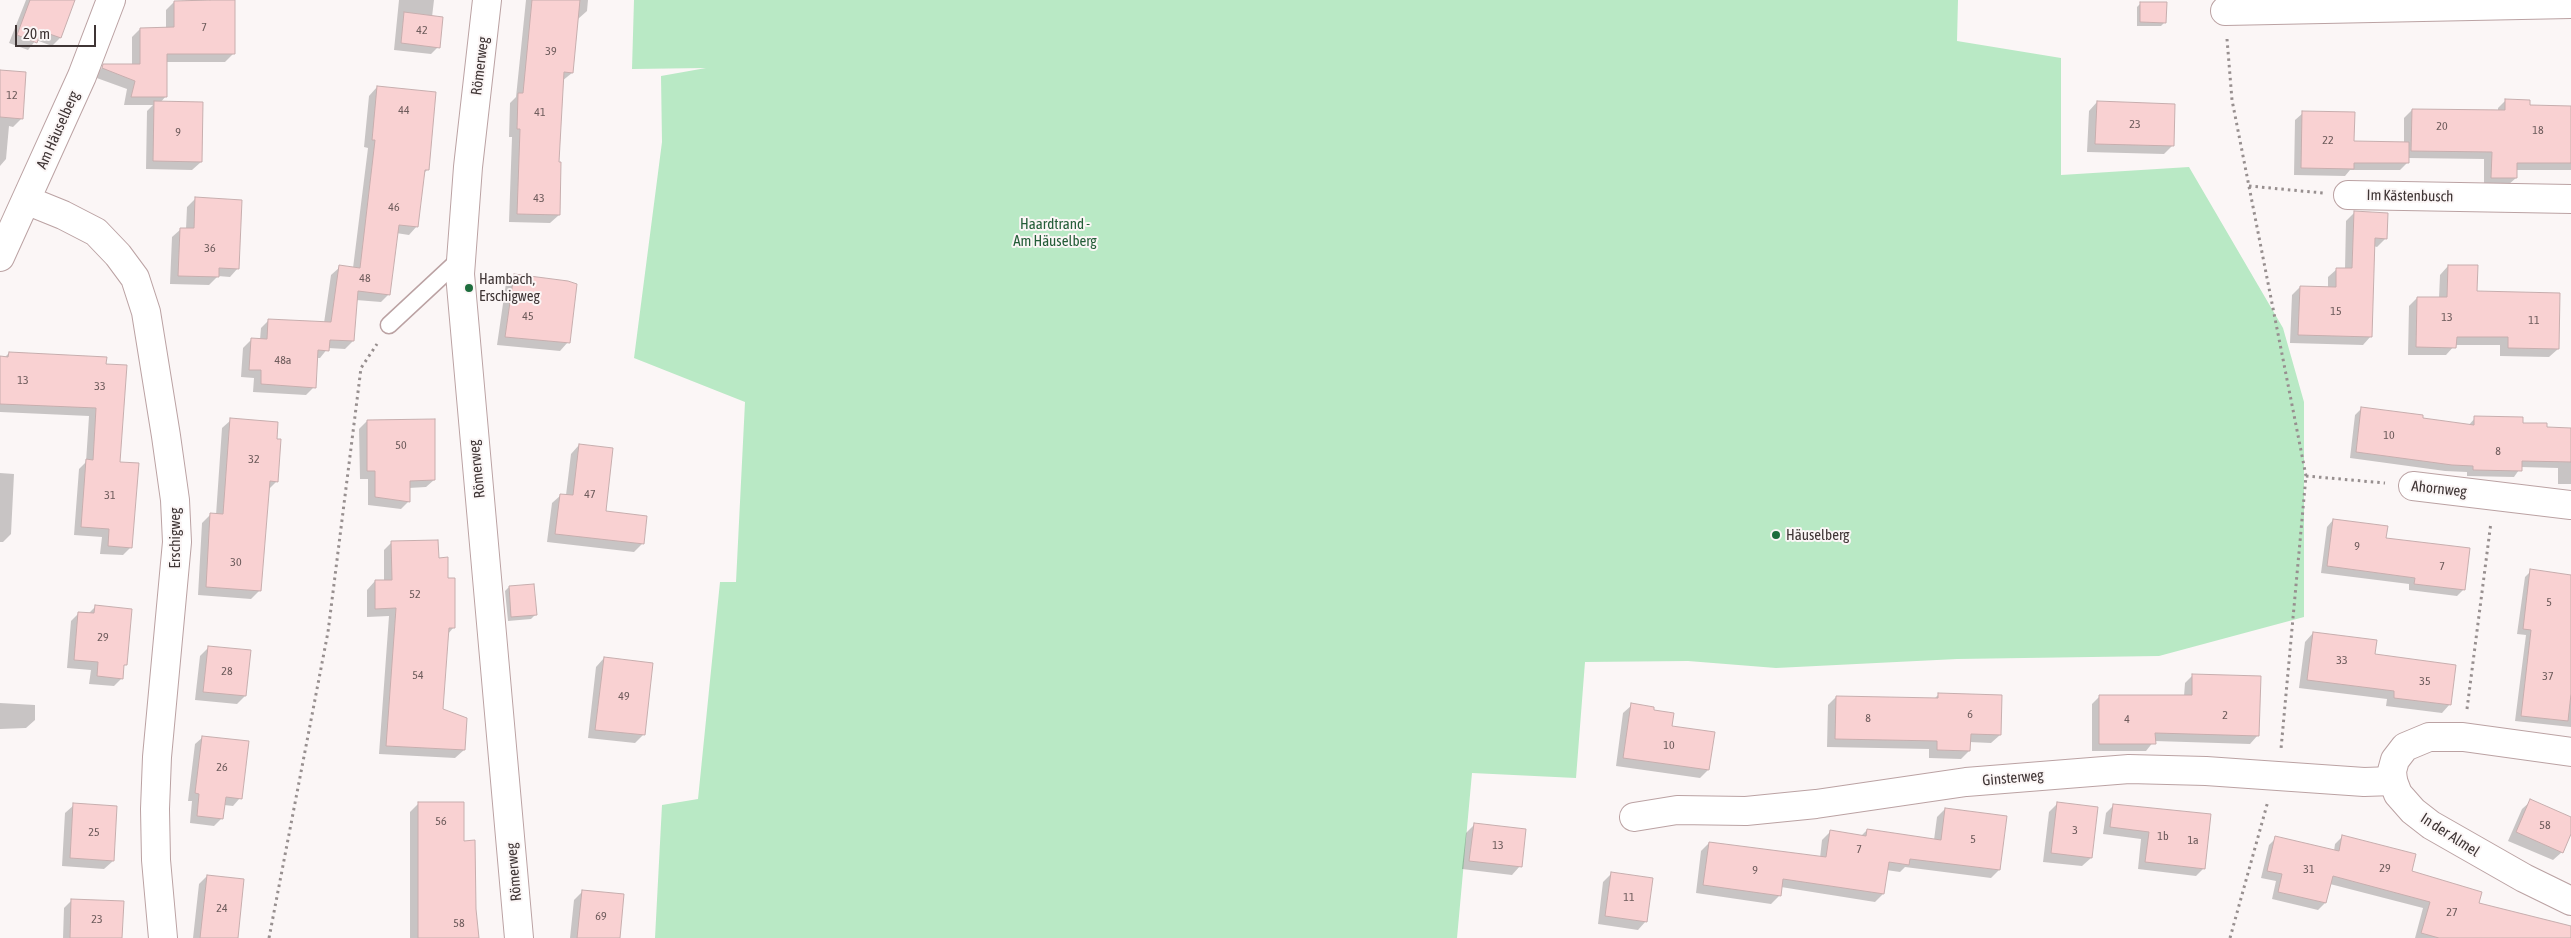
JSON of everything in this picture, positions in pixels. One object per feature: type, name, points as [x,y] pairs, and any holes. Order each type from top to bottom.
[{"type":"street","name":"Am Häuselberg","points":[[0,257],[82,76],[111,0]]},
{"type":"street","name":"Römerweg","points":[[487,0],[460,259],[466,350],[519,938]]},
{"type":"street","points":[[2240,7],[2571,4]]},
{"type":"street","name":"Im Kästenbusch","points":[[2348,195],[2571,200]]},
{"type":"street","name":"Erschigweg","points":[[26,200],[63,214],[96,232],[118,254],[135,278],[146,312],[168,445],[177,542],[157,757],[155,809],[156,860],[163,938]]},
{"type":"street","name":"Ahornweg","points":[[2413,486],[2571,505]]},
{"type":"street","points":[[2393,782],[2395,760],[2405,747],[2429,737],[2463,737],[2571,752]]},
{"type":"street","name":"Ginsterweg","points":[[1634,816],[1677,810],[1746,811],[1799,806],[1966,782],[2129,769],[2276,774],[2364,782],[2393,782]]},
{"type":"street","name":"In der Almel","points":[[2393,782],[2406,803],[2431,825],[2524,878],[2571,901]]},
{"type":"lane","points":[[389,325],[460,259]]},
{"type":"path","points":[[2230,938],[2281,751],[2306,476],[2232,100],[2240,7]]},
{"type":"path","name":"Im Kästenbusch","points":[[2249,186],[2348,195]]},
{"type":"path","points":[[269,938],[328,632],[361,368],[389,325]]},
{"type":"path","name":"Ahornweg","points":[[2306,476],[2413,486]]},
{"type":"path","points":[[2463,737],[2495,495]]},
{"type":"green space","name":"Haardtrand - Am Häuselberg","points":[[634,0],[1958,0],[1957,41],[2061,58],[2061,175],[2189,167],[2283,328],[2304,402],[2304,617],[2159,656],[1957,659],[1776,668],[1688,661],[1585,662],[1576,778],[1472,773],[1457,938],[655,938],[662,805],[698,799],[720,582],[736,582],[745,402],[634,358],[662,142],[661,76],[706,68],[632,69]]},
{"type":"building","points":[[30,0],[75,0],[61,38],[41,31],[37,43],[17,35]]},
{"type":"building","points":[[235,0],[235,54],[167,54],[167,97],[131,97],[135,81],[102,68],[103,64],[140,64],[140,28],[174,27],[174,1]]},
{"type":"building","points":[[532,0],[580,0],[573,73],[564,72],[559,162],[561,162],[560,215],[517,214],[520,129],[517,129],[518,93],[523,93]]},
{"type":"building","points":[[2140,2],[2167,2],[2166,23],[2140,22]]},
{"type":"building","points":[[404,12],[443,17],[440,48],[401,43]]},
{"type":"building","points":[[0,70],[26,72],[23,119],[0,117]]},
{"type":"building","points":[[377,86],[436,92],[429,170],[425,170],[418,227],[399,225],[390,295],[358,291],[354,341],[330,340],[329,351],[318,350],[316,388],[261,384],[261,370],[249,370],[251,338],[267,339],[268,319],[331,322],[339,265],[360,268],[375,140],[372,140]]},
{"type":"building","points":[[2505,99],[2530,100],[2530,105],[2571,106],[2571,163],[2517,163],[2517,178],[2491,178],[2492,152],[2411,151],[2412,109],[2505,110]]},
{"type":"building","points":[[154,101],[203,102],[202,162],[153,161]]},
{"type":"building","points":[[2097,101],[2175,104],[2174,146],[2095,144]]},
{"type":"building","points":[[2302,111],[2355,112],[2354,141],[2409,142],[2409,163],[2354,163],[2354,169],[2301,168]]},
{"type":"building","points":[[195,197],[242,200],[239,269],[219,268],[219,277],[178,276],[180,228],[194,228]]},
{"type":"building","points":[[2354,211],[2388,213],[2387,239],[2375,238],[2372,337],[2298,335],[2300,286],[2336,287],[2336,268],[2352,268]]},
{"type":"building","points":[[2448,265],[2478,265],[2477,291],[2560,293],[2559,349],[2508,348],[2508,337],[2457,337],[2456,348],[2416,347],[2417,297],[2447,297]]},
{"type":"building","points":[[514,274],[568,281],[577,284],[570,343],[505,337]]},
{"type":"building","points":[[9,352],[107,357],[106,364],[127,365],[120,462],[139,463],[132,548],[108,546],[109,529],[81,527],[86,459],[93,460],[96,408],[0,404],[0,356],[8,357]]},
{"type":"building","points":[[2361,407],[2423,415],[2423,418],[2474,425],[2474,416],[2523,417],[2523,423],[2547,423],[2547,427],[2571,428],[2571,462],[2522,461],[2522,471],[2473,470],[2473,466],[2452,465],[2356,452]]},
{"type":"building","points":[[230,418],[278,422],[277,439],[281,439],[278,482],[270,481],[261,591],[206,587],[210,513],[223,514]]},
{"type":"building","points":[[435,419],[435,480],[410,481],[410,502],[375,497],[375,471],[367,471],[367,420]]},
{"type":"building","points":[[579,444],[613,448],[606,511],[647,516],[644,544],[555,534],[560,494],[573,495]]},
{"type":"building","points":[[2333,519],[2388,526],[2386,538],[2470,548],[2465,590],[2414,584],[2415,578],[2327,566]]},
{"type":"building","points":[[438,540],[439,558],[448,557],[448,578],[455,578],[455,628],[449,628],[443,709],[467,718],[465,750],[386,746],[396,608],[375,609],[375,580],[392,580],[391,541]]},
{"type":"building","points":[[2530,569],[2571,575],[2571,694],[2568,721],[2521,716],[2531,630],[2523,629]]},
{"type":"building","points":[[534,584],[537,615],[511,617],[509,586]]},
{"type":"building","points":[[95,605],[132,609],[127,665],[124,665],[123,679],[97,676],[98,662],[74,660],[78,612],[94,613]]},
{"type":"building","points":[[2313,632],[2377,640],[2375,654],[2456,665],[2451,705],[2394,698],[2394,691],[2307,680]]},
{"type":"building","points":[[208,646],[251,650],[246,696],[203,692]]},
{"type":"building","points":[[604,657],[653,663],[645,735],[595,730]]},
{"type":"building","points":[[2192,674],[2261,676],[2259,736],[2155,733],[2156,744],[2099,744],[2099,695],[2192,695]]},
{"type":"building","points":[[1938,693],[2002,695],[2001,735],[1971,734],[1970,751],[1937,750],[1937,741],[1835,739],[1836,696],[1938,698]]},
{"type":"building","points":[[1631,703],[1654,707],[1654,710],[1674,713],[1672,726],[1715,732],[1709,770],[1623,758]]},
{"type":"building","points":[[202,736],[249,741],[242,799],[226,797],[223,819],[197,816],[199,794],[195,793]]},
{"type":"building","points":[[2530,799],[2571,817],[2571,834],[2563,853],[2516,832]]},
{"type":"building","points":[[418,802],[464,802],[464,841],[475,840],[476,909],[479,938],[418,938]]},
{"type":"building","points":[[2057,802],[2098,807],[2092,858],[2051,853]]},
{"type":"building","points":[[73,803],[117,806],[114,861],[70,858]]},
{"type":"building","points":[[2113,804],[2211,814],[2205,869],[2145,862],[2149,832],[2110,827]]},
{"type":"building","points":[[1945,808],[2007,816],[2000,870],[1910,859],[1909,865],[1889,862],[1884,894],[1783,879],[1781,896],[1703,885],[1709,842],[1826,857],[1830,830],[1866,836],[1867,829],[1941,840]]},
{"type":"building","points":[[1474,823],[1526,829],[1522,867],[1469,861]]},
{"type":"building","points":[[2342,835],[2416,854],[2412,871],[2482,892],[2479,903],[2571,926],[2571,938],[2439,938],[2421,933],[2430,902],[2333,876],[2326,903],[2278,892],[2282,874],[2267,871],[2275,836],[2339,851]]},
{"type":"building","points":[[1611,872],[1653,878],[1647,922],[1605,916]]},
{"type":"building","points":[[207,875],[244,879],[238,938],[200,938]]},
{"type":"building","points":[[582,890],[624,894],[620,938],[577,938]]},
{"type":"building","points":[[71,899],[124,901],[122,938],[70,938]]},
{"type":"place","name":"Hambach, Erschigweg","points":[[469,288]]},
{"type":"place","name":"Häuselberg","points":[[1776,535]]}]
